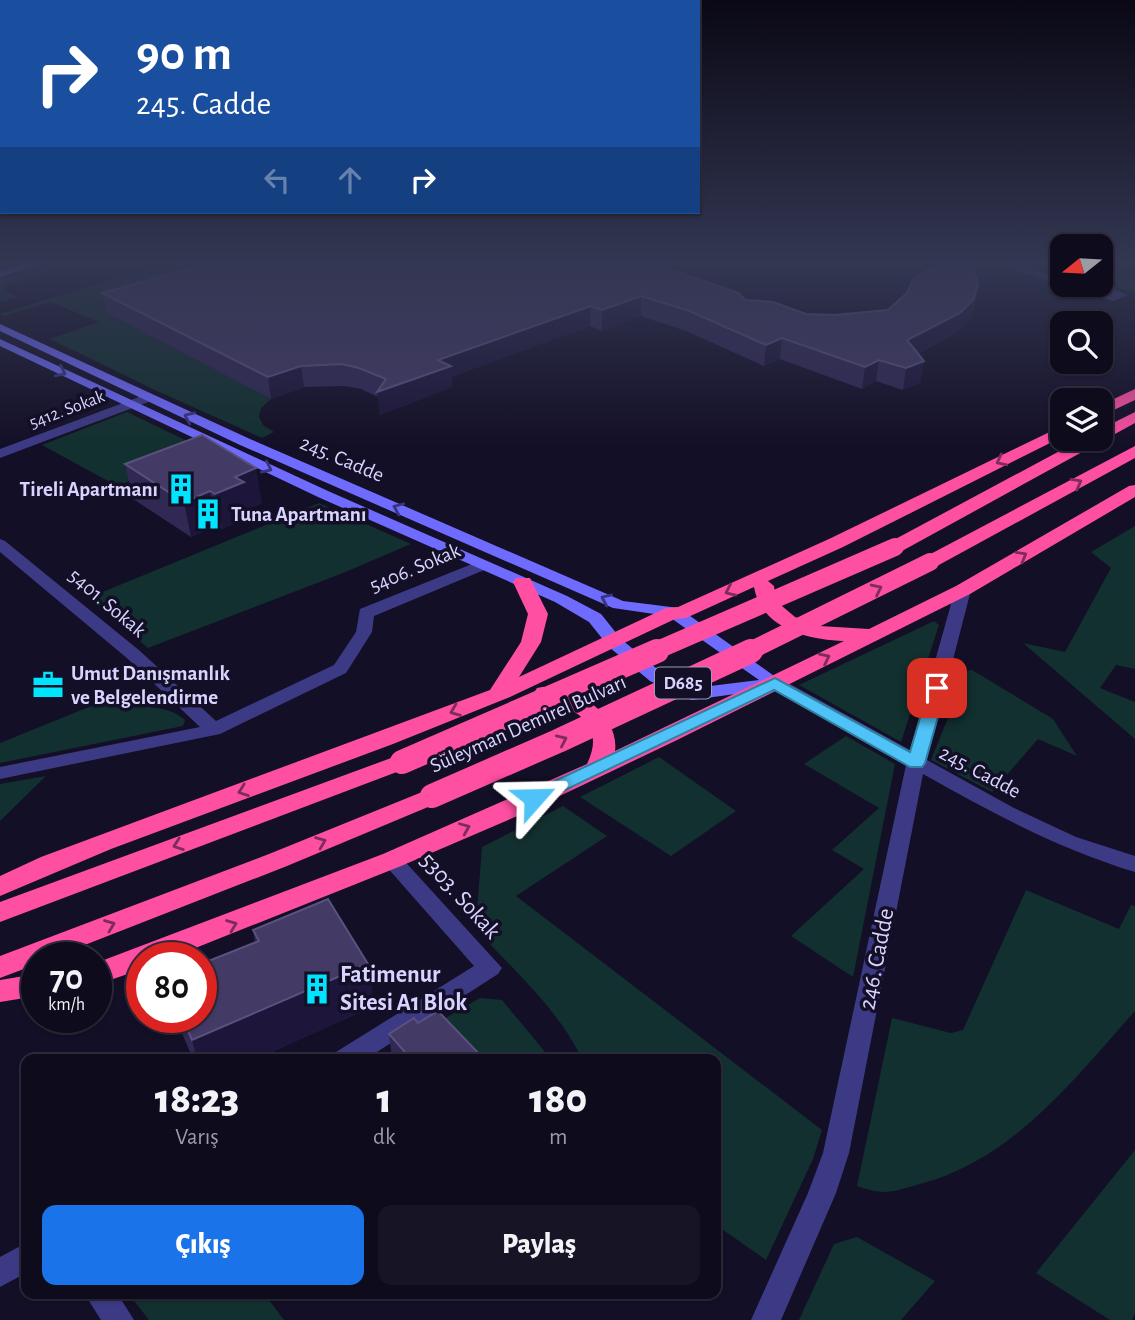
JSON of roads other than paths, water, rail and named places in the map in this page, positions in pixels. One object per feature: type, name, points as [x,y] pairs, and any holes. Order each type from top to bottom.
[{"type":"highway","points":[[1113,405],[1135,394]]},
{"type":"highway","points":[[1113,429],[1135,417]]},
{"type":"highway","points":[[0,887],[82,851],[498,694],[615,643],[673,612],[679,614],[782,567],[1050,436]]},
{"type":"highway","name":"Süleyman Demirel Bulvarı","points":[[0,912],[402,762],[895,547],[1072,451]]},
{"type":"highway","name":"Süleyman Demirel Bulvarı","points":[[0,967],[278,860],[527,757],[732,661],[930,562],[1135,452]]},
{"type":"highway","points":[[184,942],[392,860],[596,769],[963,590],[1135,491]]},
{"type":"highway","points":[[782,567],[768,579],[764,593],[772,608],[789,622],[814,631],[842,636],[881,630]]},
{"type":"highway","points":[[498,694],[531,642],[538,614],[523,582]]},
{"type":"highway","points":[[498,694],[544,693],[584,708],[601,726],[605,736],[606,747],[596,769]]},
{"type":"highway","points":[[0,991],[21,988]]},
{"type":"street","name":"245. Cadde","points":[[0,327],[147,398],[619,605],[673,612]]},
{"type":"street","name":"245. Cadde","points":[[0,342],[130,405],[523,582],[595,618],[615,643],[656,677],[692,694],[775,683],[916,763],[1044,831],[1098,853],[1135,864]]},
{"type":"street","name":"5412. Sokak","points":[[0,454],[147,398]]},
{"type":"street","name":"5401. Sokak","points":[[0,544],[134,654],[197,711],[213,730]]},
{"type":"street","name":"5406. Sokak","points":[[0,773],[213,730],[340,669],[364,632],[366,613],[483,565]]},
{"type":"street","name":"246. Cadde","points":[[766,1320],[822,1193],[836,1153],[916,763],[963,590]]},
{"type":"street","points":[[673,612],[775,683]]},
{"type":"street","name":"5303. Sokak","points":[[353,1054],[490,968],[392,860]]},
{"type":"street","points":[[0,1273],[21,1260]]},
{"type":"street","points":[[103,1299],[119,1320]]},
{"type":"place","name":"Tireli Apartmanı","points":[[181,489]]},
{"type":"place","name":"Tuna Apartmanı","points":[[208,514]]},
{"type":"place","name":"Umut Danışmanlık ve Belgelendirme","points":[[48,685]]},
{"type":"place","name":"Fatimenur Sitesi A1 Blok","points":[[317,989]]}]
